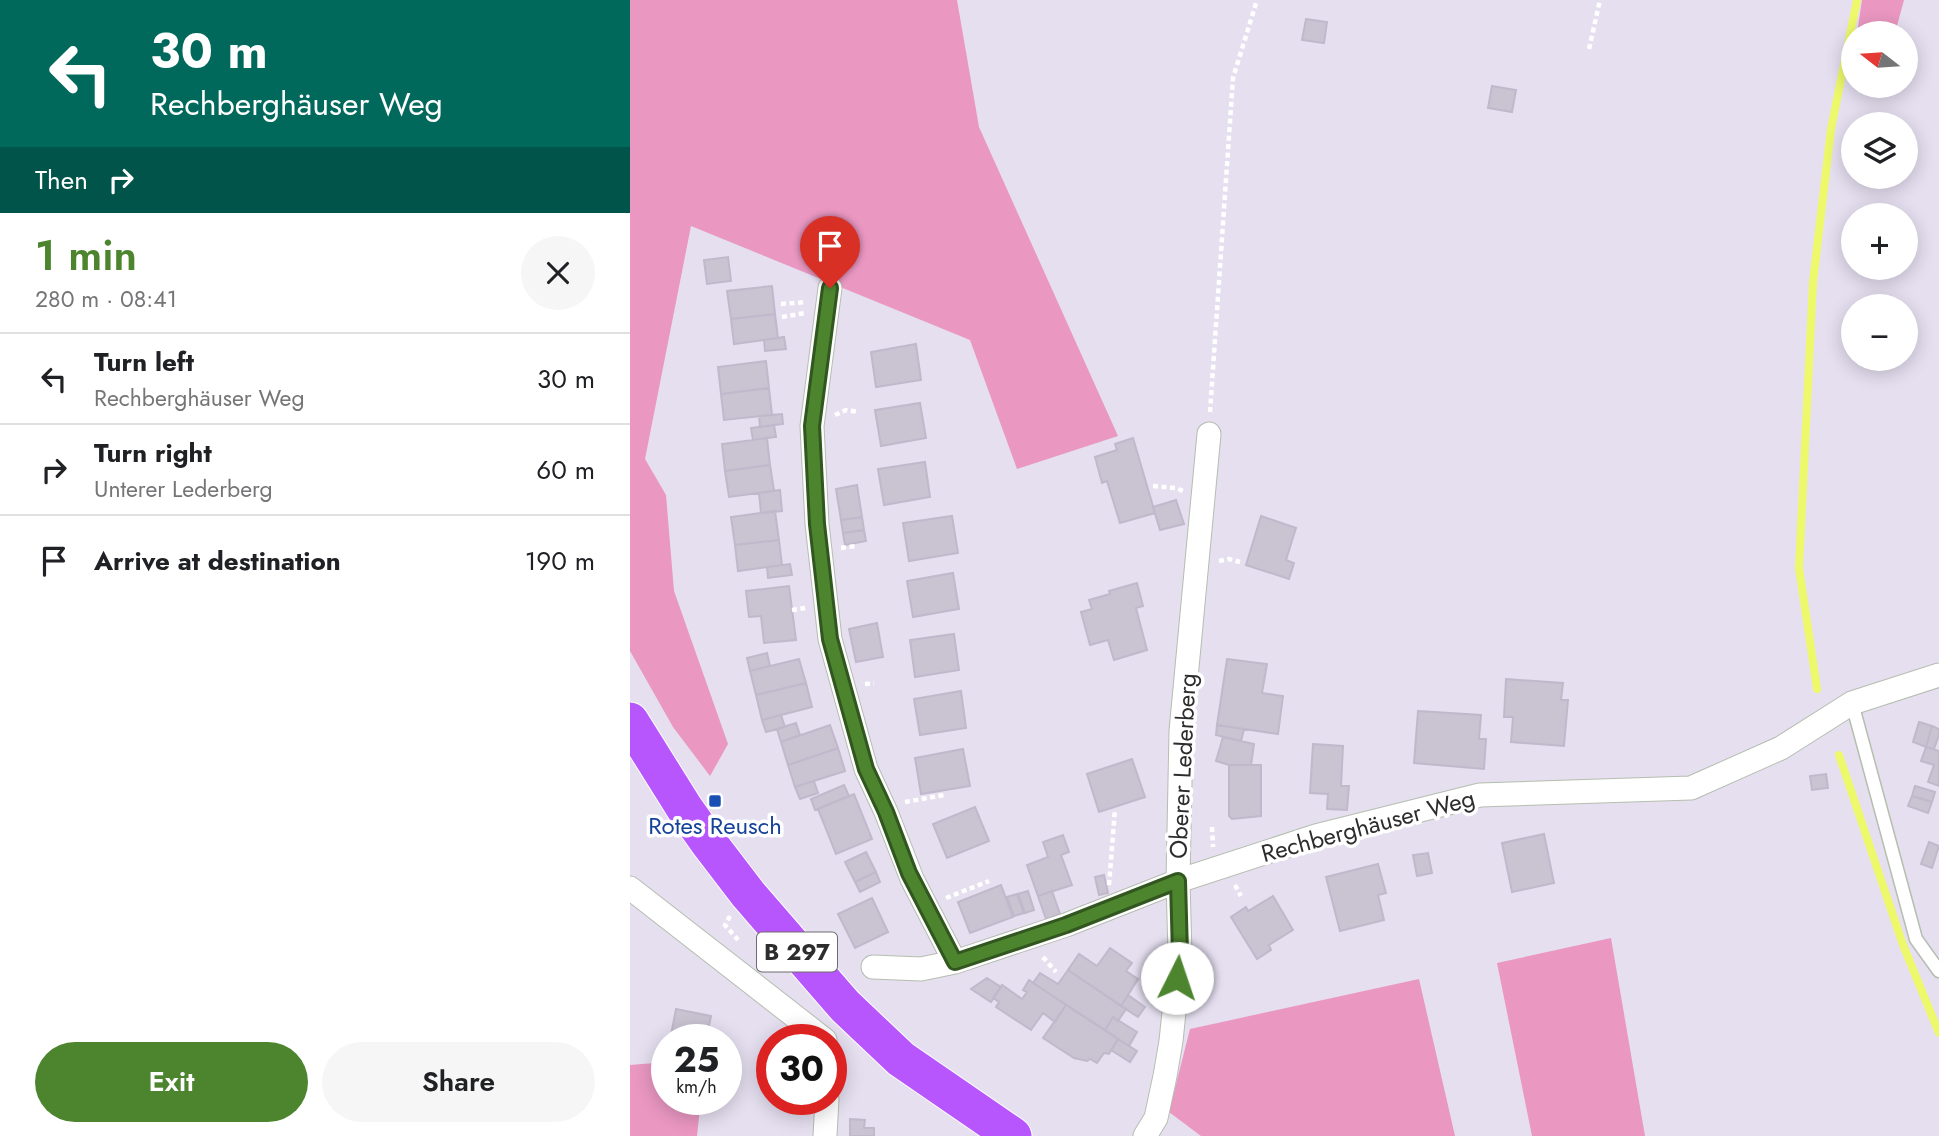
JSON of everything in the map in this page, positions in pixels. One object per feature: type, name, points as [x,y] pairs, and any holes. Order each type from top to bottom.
[{"type":"main road","name":"B 297","points":[[630,721],[709,843],[757,904],[845,1006],[901,1059],[1013,1136]]},
{"type":"street","points":[[830,288],[812,426],[817,524],[830,639],[866,769],[909,873],[955,962]]},
{"type":"street","name":"Oberer Lederberg","points":[[1145,1136],[1157,1118],[1171,1041],[1180,954],[1178,881],[1182,726],[1209,434]]},
{"type":"street","name":"Rechberghäuser Weg","points":[[873,967],[921,969],[955,962],[1066,925],[1178,881],[1316,836],[1480,795],[1691,788],[1781,748],[1852,703],[1939,675]]},
{"type":"street","points":[[630,888],[804,1024]]},
{"type":"street","points":[[825,1136],[826,1115]]},
{"type":"lane","points":[[1852,703],[1916,939],[1939,971]]},
{"type":"path","points":[[1209,434],[1233,78],[1257,0]]},
{"type":"path","points":[[1589,49],[1600,0]]},
{"type":"path","points":[[832,416],[846,410],[859,412]]},
{"type":"path","points":[[839,548],[856,546]]},
{"type":"path","points":[[792,610],[804,608]]},
{"type":"path","points":[[907,802],[944,795]]},
{"type":"path","points":[[1113,905],[1108,882],[1115,809]]},
{"type":"path","points":[[947,898],[989,881]]},
{"type":"path","points":[[731,914],[725,925],[744,947]]},
{"type":"shaded area","points":[[630,0],[957,0],[979,127],[1118,436],[1017,469],[970,340],[691,226],[645,459],[666,495],[674,591],[728,744],[710,776],[673,727],[630,651]]},
{"type":"shaded area","points":[[1862,0],[1904,0],[1898,21],[1859,21]]},
{"type":"shaded area","points":[[1611,938],[1645,1136],[1532,1136],[1497,963]]},
{"type":"shaded area","points":[[1419,979],[1455,1136],[1201,1136],[1169,1112],[1190,1029]]},
{"type":"shaded area","points":[[651,1063],[651,1115],[699,1115],[697,1136],[630,1136],[630,1065]]},
{"type":"building","points":[[1306,19],[1327,22],[1324,43],[1302,40]]},
{"type":"building","points":[[1492,86],[1516,90],[1512,112],[1488,108]]},
{"type":"building","points":[[728,257],[731,281],[707,284],[704,260]]},
{"type":"building","points":[[772,286],[775,314],[731,319],[727,291]]},
{"type":"building","points":[[775,314],[778,338],[734,344],[731,319]]},
{"type":"building","points":[[784,337],[786,349],[765,351],[764,340]]},
{"type":"building","points":[[916,344],[921,380],[876,387],[871,352]]},
{"type":"building","points":[[766,361],[769,388],[721,394],[718,367]]},
{"type":"building","points":[[769,388],[772,415],[724,420],[721,394]]},
{"type":"building","points":[[920,403],[926,438],[881,446],[875,410]]},
{"type":"building","points":[[782,414],[783,424],[760,427],[759,416]]},
{"type":"building","points":[[774,425],[776,437],[753,440],[751,428]]},
{"type":"building","points":[[767,438],[770,465],[725,471],[722,444]]},
{"type":"building","points":[[1133,438],[1155,513],[1120,523],[1107,481],[1102,483],[1095,457],[1117,450],[1115,444]]},
{"type":"building","points":[[925,462],[930,497],[884,505],[878,469]]},
{"type":"building","points":[[770,465],[774,491],[729,497],[725,471]]},
{"type":"building","points":[[857,485],[862,517],[841,520],[836,489]]},
{"type":"building","points":[[780,490],[782,511],[761,513],[759,493]]},
{"type":"building","points":[[1176,500],[1184,524],[1160,530],[1153,507]]},
{"type":"building","points":[[775,511],[779,540],[735,545],[731,517]]},
{"type":"building","points":[[952,516],[958,553],[909,561],[903,523]]},
{"type":"building","points":[[1261,516],[1296,528],[1286,560],[1294,563],[1289,579],[1246,565]]},
{"type":"building","points":[[862,517],[864,530],[843,533],[841,520]]},
{"type":"building","points":[[864,530],[866,541],[845,545],[843,533]]},
{"type":"building","points":[[779,540],[782,565],[738,571],[735,545]]},
{"type":"building","points":[[790,564],[792,575],[768,578],[767,567]]},
{"type":"building","points":[[953,573],[959,609],[913,617],[907,581]]},
{"type":"building","points":[[1137,583],[1143,606],[1136,608],[1147,650],[1114,660],[1108,640],[1090,645],[1081,612],[1092,609],[1089,600]]},
{"type":"building","points":[[789,586],[796,640],[764,643],[761,616],[749,617],[746,591]]},
{"type":"building","points":[[877,623],[883,657],[856,662],[849,629]]},
{"type":"building","points":[[954,634],[959,670],[915,677],[910,640]]},
{"type":"building","points":[[767,653],[770,666],[750,671],[747,658]]},
{"type":"building","points":[[799,659],[806,683],[756,695],[750,671]]},
{"type":"building","points":[[1227,659],[1267,664],[1262,693],[1283,696],[1278,734],[1217,725]]},
{"type":"building","points":[[1506,679],[1563,683],[1561,700],[1568,700],[1564,746],[1511,742],[1513,717],[1504,717]]},
{"type":"building","points":[[806,683],[812,707],[762,720],[756,695]]},
{"type":"building","points":[[961,691],[966,728],[920,735],[914,699]]},
{"type":"building","points":[[1418,711],[1481,715],[1479,739],[1486,739],[1484,769],[1414,763]]},
{"type":"building","points":[[781,715],[785,727],[766,732],[762,720]]},
{"type":"building","points":[[1919,722],[1932,726],[1926,747],[1913,742]]},
{"type":"building","points":[[796,723],[800,735],[781,742],[777,729]]},
{"type":"building","points":[[830,725],[838,748],[788,765],[781,742]]},
{"type":"building","points":[[1217,725],[1244,729],[1241,741],[1216,735]]},
{"type":"building","points":[[1932,726],[1939,729],[1934,749],[1926,747]]},
{"type":"building","points":[[1223,737],[1254,744],[1251,765],[1229,765],[1216,761]]},
{"type":"building","points":[[1313,744],[1343,746],[1341,786],[1349,786],[1347,810],[1327,809],[1328,794],[1310,793]]},
{"type":"building","points":[[1926,747],[1939,751],[1939,786],[1928,782],[1934,765],[1921,761]]},
{"type":"building","points":[[838,748],[845,771],[795,787],[788,765]]},
{"type":"building","points":[[963,749],[970,786],[921,794],[915,758]]},
{"type":"building","points":[[1132,759],[1145,797],[1099,812],[1087,774]]},
{"type":"building","points":[[1229,765],[1261,765],[1261,816],[1232,819],[1229,816]]},
{"type":"building","points":[[1826,774],[1828,788],[1812,790],[1810,776]]},
{"type":"building","points":[[814,781],[818,793],[800,799],[795,787]]},
{"type":"building","points":[[844,785],[849,796],[815,810],[811,799]]},
{"type":"building","points":[[1915,786],[1935,792],[1932,802],[1912,796]]},
{"type":"building","points":[[854,794],[872,839],[836,854],[818,809]]},
{"type":"building","points":[[1912,796],[1932,802],[1928,813],[1908,806]]},
{"type":"building","points":[[975,807],[989,841],[947,858],[933,824]]},
{"type":"building","points":[[1544,834],[1554,883],[1512,892],[1502,843]]},
{"type":"building","points":[[1063,835],[1069,852],[1061,855],[1072,885],[1038,896],[1027,865],[1048,857],[1043,842]]},
{"type":"building","points":[[1929,842],[1939,846],[1932,868],[1921,864]]},
{"type":"building","points":[[866,852],[876,872],[855,882],[845,862]]},
{"type":"building","points":[[1428,853],[1432,873],[1417,876],[1413,855]]},
{"type":"building","points":[[1378,864],[1386,893],[1378,895],[1384,920],[1340,931],[1326,877]]},
{"type":"building","points":[[876,872],[880,882],[860,892],[855,882]]},
{"type":"building","points":[[1104,875],[1108,893],[1099,895],[1095,877]]},
{"type":"building","points":[[1001,885],[1013,917],[970,933],[958,902]]},
{"type":"building","points":[[1028,891],[1034,910],[1025,913],[1018,894]]},
{"type":"building","points":[[1052,891],[1060,914],[1046,919],[1038,896]]},
{"type":"building","points":[[1017,894],[1024,913],[1014,916],[1007,897]]},
{"type":"building","points":[[1273,896],[1293,930],[1269,945],[1271,950],[1257,959],[1231,917],[1246,907],[1248,911]]},
{"type":"building","points":[[872,898],[888,932],[855,948],[838,914]]},
{"type":"building","points":[[1110,948],[1132,963],[1126,971],[1138,979],[1121,1006],[1068,970],[1079,954],[1097,966]]},
{"type":"building","points":[[1068,970],[1126,1009],[1118,1021],[1113,1017],[1105,1030],[1033,983],[1040,973],[1058,984]]},
{"type":"building","points":[[987,978],[1001,987],[991,1002],[971,989]]},
{"type":"building","points":[[1029,980],[1066,1005],[1055,1022],[1043,1013],[1031,1030],[996,1007],[999,1002],[993,998],[1002,985],[1022,999],[1027,992],[1023,990]]},
{"type":"building","points":[[1128,995],[1145,1007],[1138,1017],[1121,1006]]},
{"type":"building","points":[[1066,1005],[1118,1039],[1109,1054],[1104,1053],[1097,1063],[1090,1059],[1087,1061],[1074,1058],[1043,1038]]},
{"type":"building","points":[[676,1009],[711,1016],[709,1024],[673,1024]]},
{"type":"building","points":[[1113,1017],[1137,1032],[1129,1046],[1105,1030]]},
{"type":"building","points":[[1118,1039],[1137,1051],[1130,1062],[1111,1050]]},
{"type":"building","points":[[850,1119],[865,1120],[864,1128],[874,1128],[874,1136],[850,1136]]},
{"type":"waterway","points":[[1817,689],[1799,568],[1813,282],[1831,129],[1857,0]]},
{"type":"waterway","points":[[1839,755],[1903,945],[1939,1033]]},
{"type":"place","name":"Rotes Reusch","points":[[715,801]]},
{"type":"route","points":[[830,288],[812,426],[817,524],[830,639],[866,769],[925,905],[955,962],[1066,925],[1178,881],[1180,954],[1177,978]]}]
